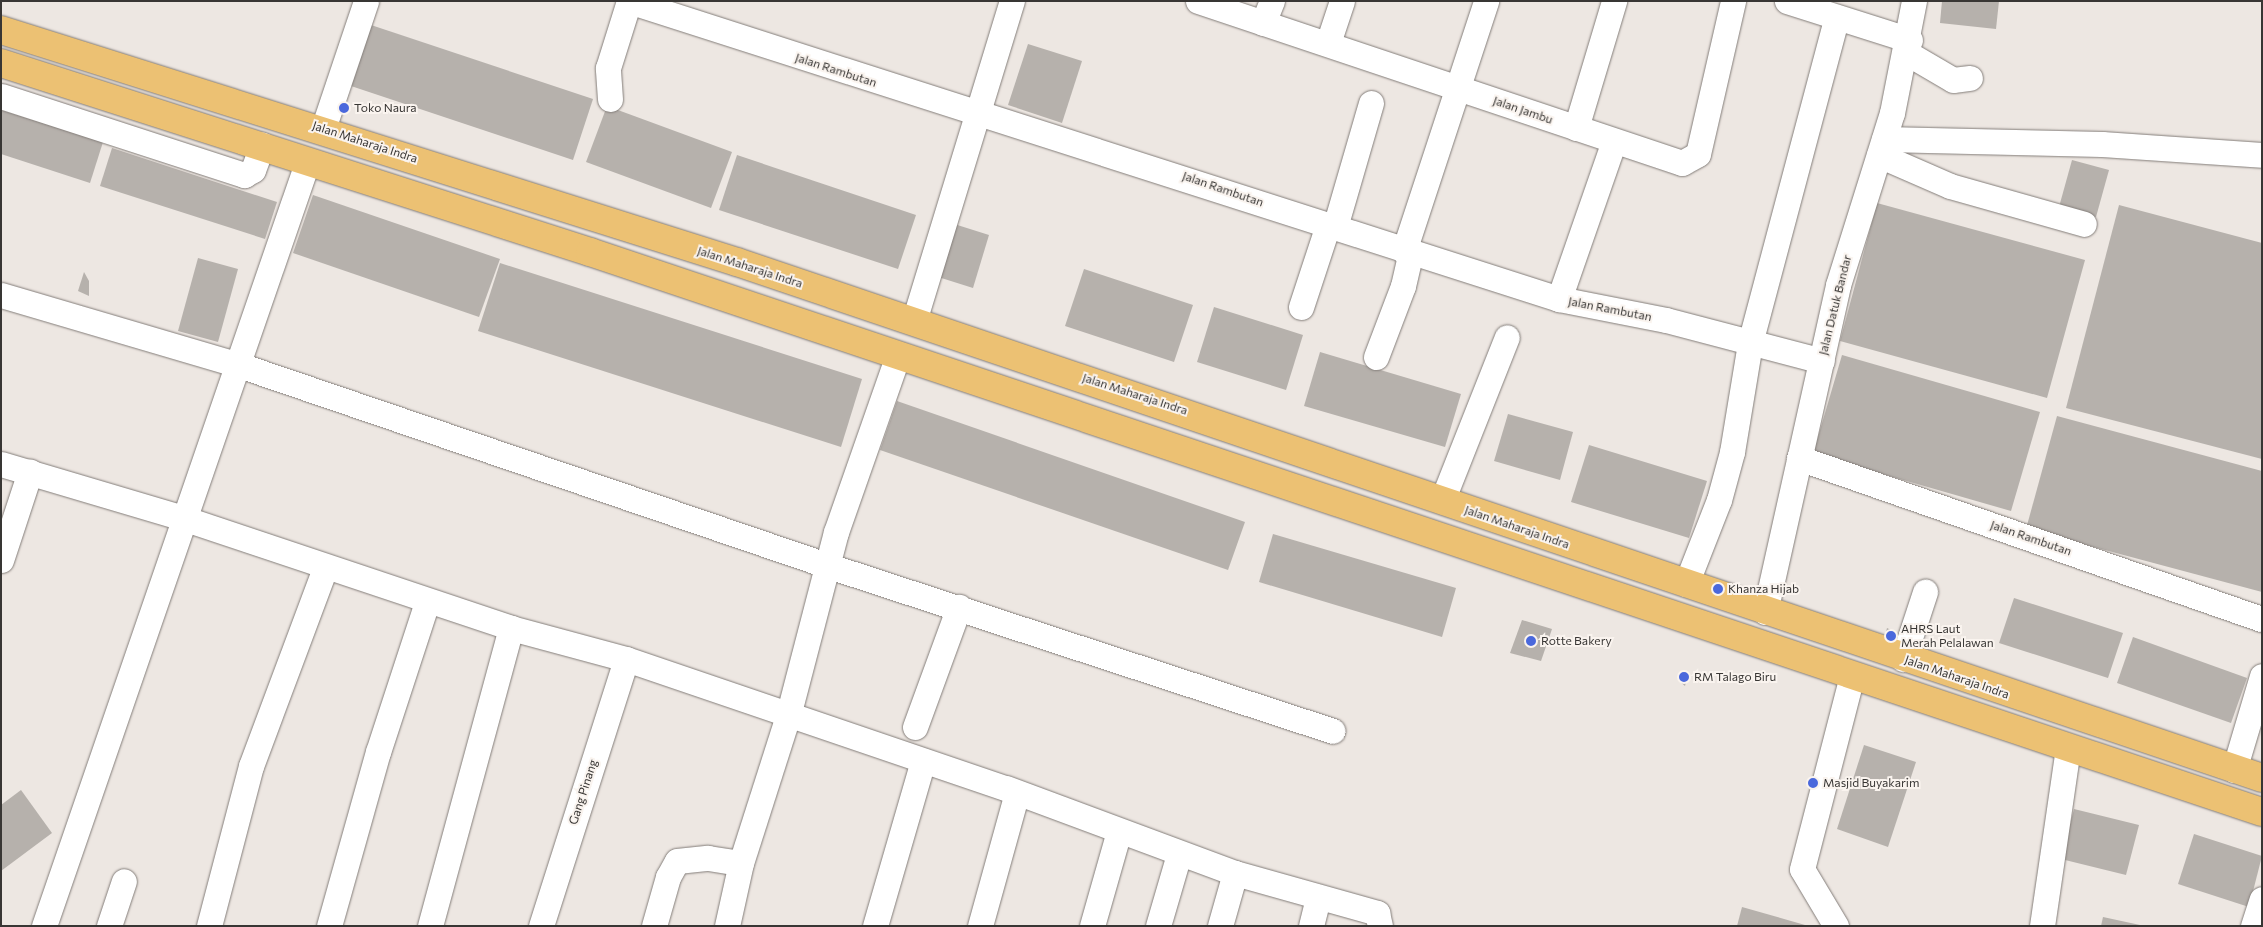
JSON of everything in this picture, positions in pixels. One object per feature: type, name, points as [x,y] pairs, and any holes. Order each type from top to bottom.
[{"type":"highway","name":"Jalan Maharaja Indra","points":[[1,30],[323,129],[914,321],[1378,477],[1442,501],[2120,733],[2262,778]]},
{"type":"highway","points":[[1,63],[262,145],[898,355],[2262,812]]},
{"type":"highway","points":[[1366,512],[1378,477]]},
{"type":"highway","points":[[2111,760],[2120,733]]},
{"type":"street","points":[[323,129],[366,1]]},
{"type":"street","points":[[610,99],[608,68],[629,1]]},
{"type":"street","name":"Jalan Rambutan","points":[[629,1],[977,115],[1164,169],[1407,252],[1559,299],[1666,320],[1822,361]]},
{"type":"street","points":[[914,321],[1012,1]]},
{"type":"street","name":"Jalan Jambu","points":[[1198,1],[1268,12],[1328,43],[1682,163],[1698,154],[1733,1]]},
{"type":"street","points":[[1328,43],[1342,1]]},
{"type":"street","points":[[1376,357],[1403,286],[1407,252],[1486,1]]},
{"type":"street","points":[[1576,128],[1614,1]]},
{"type":"street","points":[[1787,1],[1837,17],[1908,46],[1953,80],[1970,78]]},
{"type":"street","name":"Jalan Datuk Bandar","points":[[1765,612],[1838,285],[1882,147],[1908,46],[1914,1]]},
{"type":"street","points":[[1686,584],[1729,462],[1750,343],[1837,17]]},
{"type":"street","points":[[1,96],[244,175],[253,170],[262,145]]},
{"type":"street","points":[[1301,307],[1331,226],[1371,103]]},
{"type":"street","points":[[1559,299],[1614,141]]},
{"type":"street","points":[[1882,147],[2102,144],[2262,155]]},
{"type":"street","points":[[1882,147],[1950,186],[2084,224]]},
{"type":"street","points":[[44,926],[183,518],[239,365],[308,160]]},
{"type":"street","points":[[1,295],[239,365],[826,565],[959,607],[1332,731]]},
{"type":"street","points":[[1442,501],[1507,337]]},
{"type":"street","points":[[728,926],[740,863],[788,716],[826,565],[898,355]]},
{"type":"street","name":"Jalan Rambutan","points":[[1799,458],[2262,618]]},
{"type":"street","points":[[1,464],[183,518],[427,602],[511,628],[626,659],[1017,793],[1234,873],[1377,914],[1380,926]]},
{"type":"street","points":[[1,560],[30,472]]},
{"type":"street","points":[[209,926],[251,766],[325,568]]},
{"type":"street","points":[[1903,659],[1925,592]]},
{"type":"street","points":[[329,926],[378,752],[427,602]]},
{"type":"street","points":[[915,727],[959,607]]},
{"type":"street","points":[[430,926],[511,628]]},
{"type":"street","name":"Gang Pinang","points":[[541,926],[626,659]]},
{"type":"street","points":[[1836,926],[1802,870],[1852,676]]},
{"type":"street","points":[[2234,770],[2262,676]]},
{"type":"street","points":[[2042,926],[2068,747]]},
{"type":"street","points":[[875,926],[923,761]]},
{"type":"street","points":[[980,926],[1017,793]]},
{"type":"street","points":[[1092,926],[1119,831]]},
{"type":"street","points":[[1158,926],[1179,854]]},
{"type":"street","points":[[654,926],[668,877],[677,861],[708,858],[740,863]]},
{"type":"street","points":[[1220,926],[1234,873]]},
{"type":"street","points":[[109,926],[124,880]]},
{"type":"street","points":[[1311,926],[1318,898]]},
{"type":"street","points":[[2253,926],[2262,898]]},
{"type":"building","points":[[1942,1],[1999,1],[1996,29],[1940,23]]},
{"type":"building","points":[[371,25],[593,99],[573,160],[351,86]]},
{"type":"building","points":[[1028,44],[1082,61],[1062,123],[1008,105]]},
{"type":"building","points":[[607,106],[732,152],[711,208],[586,162]]},
{"type":"building","points":[[1,110],[103,142],[90,183],[1,154]]},
{"type":"building","points":[[112,148],[277,202],[265,239],[100,186]]},
{"type":"building","points":[[737,155],[916,215],[898,269],[719,210]]},
{"type":"building","points":[[2072,160],[2109,170],[2096,217],[2059,207]]},
{"type":"building","points":[[313,195],[500,259],[479,317],[293,253]]},
{"type":"building","points":[[1877,203],[2085,260],[2047,398],[1840,341]]},
{"type":"building","points":[[2119,205],[2262,243],[2262,459],[2066,408]]},
{"type":"building","points":[[951,223],[989,235],[973,288],[935,276]]},
{"type":"building","points":[[198,258],[238,269],[218,342],[178,331]]},
{"type":"building","points":[[500,263],[862,379],[841,447],[478,331]]},
{"type":"building","points":[[1084,269],[1193,305],[1174,362],[1065,326]]},
{"type":"building","points":[[84,272],[89,281],[89,296],[78,291]]},
{"type":"building","points":[[1214,307],[1303,335],[1286,390],[1197,362]]},
{"type":"building","points":[[1320,352],[1461,394],[1445,447],[1304,406]]},
{"type":"building","points":[[1842,355],[2040,412],[2011,511],[1813,454]]},
{"type":"building","points":[[897,401],[1245,522],[1228,570],[880,450]]},
{"type":"building","points":[[1508,414],[1573,432],[1560,480],[1494,461]]},
{"type":"building","points":[[2057,416],[2262,471],[2262,592],[2026,529]]},
{"type":"building","points":[[1589,445],[1707,481],[1689,538],[1571,502]]},
{"type":"building","points":[[1273,534],[1456,588],[1442,637],[1259,582]]},
{"type":"building","points":[[2014,598],[2123,633],[2108,678],[1999,643]]},
{"type":"building","name":"Rotte Bakery","points":[[1522,620],[1552,629],[1541,661],[1510,653]]},
{"type":"building","name":"AHRS Laut Merah Pelalawan","points":[[1887,628],[1897,633],[1897,644],[1884,640]]},
{"type":"building","points":[[2133,637],[2247,678],[2231,723],[2117,683]]},
{"type":"building","name":"RM Talago Biru","points":[[1682,671],[1688,674],[1685,686],[1679,681]]},
{"type":"building","points":[[1864,745],[1916,762],[1888,847],[1837,829]]},
{"type":"building","points":[[21,790],[52,833],[1,871],[1,805]]},
{"type":"building","points":[[2074,809],[2139,825],[2126,875],[2061,859]]},
{"type":"building","points":[[2194,834],[2262,856],[2249,907],[2178,884]]},
{"type":"building","points":[[1742,907],[1805,925],[1805,926],[1737,926]]},
{"type":"building","points":[[2103,917],[2140,925],[2140,926],[2101,926]]},
{"type":"place","name":"Toko Naura","points":[[344,108]]},
{"type":"place","name":"Khanza Hijab","points":[[1718,589]]},
{"type":"place","name":"AHRS Laut Merah Pelalawan","points":[[1891,636]]},
{"type":"place","name":"Rotte Bakery","points":[[1531,641]]},
{"type":"place","name":"RM Talago Biru","points":[[1684,677]]},
{"type":"place","name":"Masjid Buyakarim","points":[[1813,783]]}]
